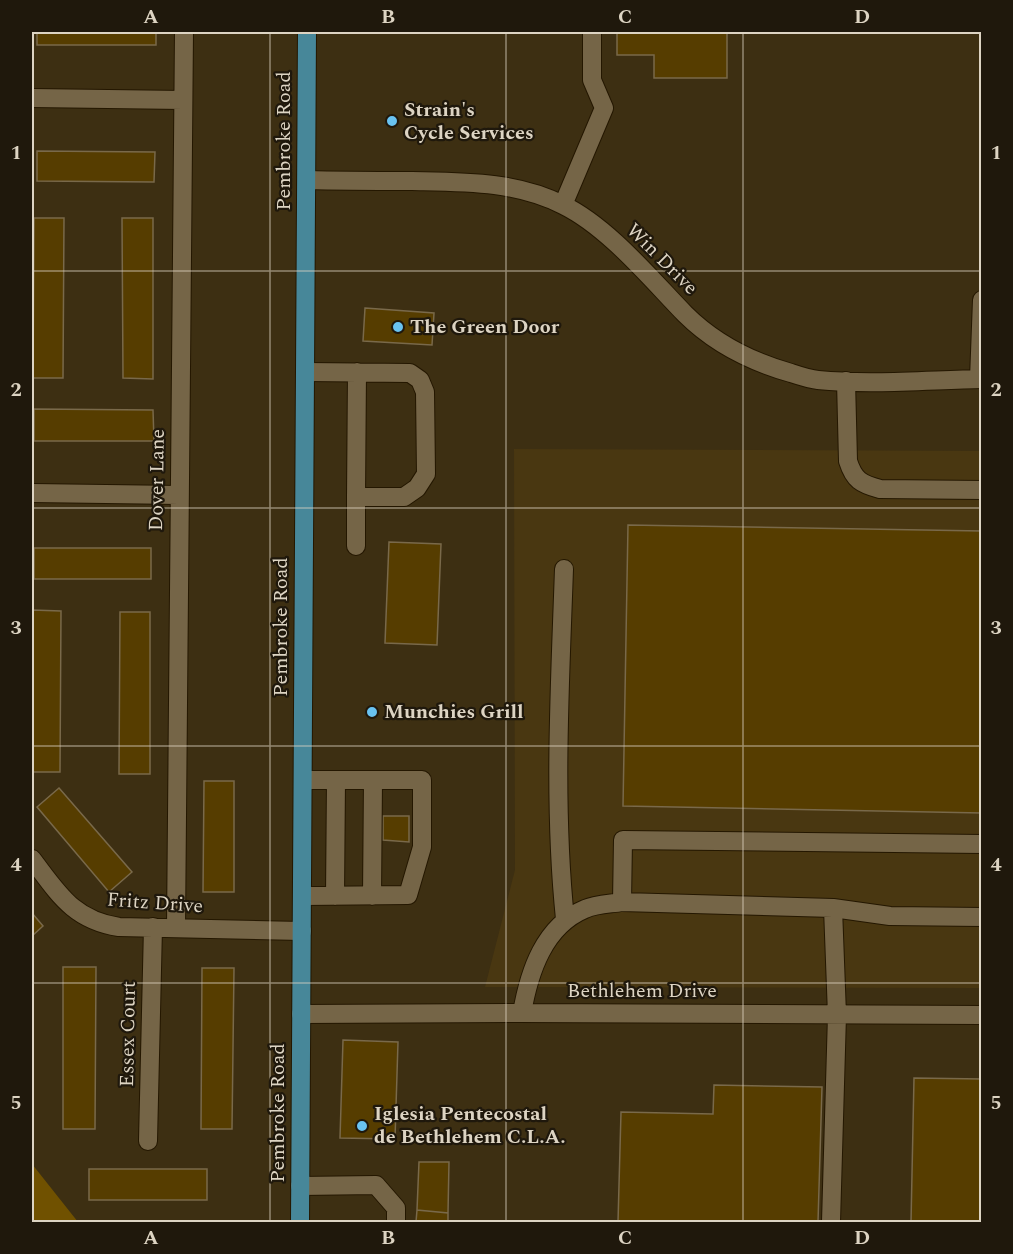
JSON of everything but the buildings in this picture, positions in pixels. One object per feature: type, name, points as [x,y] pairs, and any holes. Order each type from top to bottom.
[{"type":"main road","name":"Pembroke Road","points":[[300,1222],[307,32]]},
{"type":"street","name":"Dover Lane","points":[[176,928],[184,32]]},
{"type":"street","points":[[563,205],[604,108],[592,80],[592,32]]},
{"type":"street","points":[[32,99],[183,100]]},
{"type":"street","name":"Win Drive","points":[[307,180],[459,182],[503,185],[536,194],[583,216],[602,231],[688,316],[716,339],[747,358],[815,380],[980,379]]},
{"type":"street","points":[[980,379],[981,300]]},
{"type":"street","points":[[306,372],[410,373],[420,380],[425,392],[426,474],[417,488],[404,497],[356,497]]},
{"type":"street","points":[[356,546],[357,372]]},
{"type":"street","points":[[846,381],[848,461],[852,473],[863,485],[880,489],[981,490]]},
{"type":"street","points":[[32,493],[179,495]]},
{"type":"street","points":[[564,569],[560,687],[560,864],[566,919]]},
{"type":"street","points":[[303,780],[422,780],[422,847],[408,895],[303,896]]},
{"type":"street","points":[[334,896],[336,780]]},
{"type":"street","points":[[372,896],[373,780]]},
{"type":"street","points":[[622,902],[623,840],[981,844]]},
{"type":"street","name":"Fritz Drive","points":[[32,859],[66,902],[91,920],[119,927],[302,931]]},
{"type":"street","points":[[522,1013],[538,954],[566,919],[587,908],[622,902],[833,908],[890,916],[981,917]]},
{"type":"street","points":[[831,1222],[837,1015],[833,908]]},
{"type":"street","name":"Essex Court","points":[[148,1142],[153,927]]},
{"type":"street","name":"Bethlehem Drive","points":[[301,1014],[981,1015]]},
{"type":"street","points":[[300,1186],[376,1185],[396,1208],[396,1222]]},
{"type":"shaded area","points":[[514,449],[981,451],[981,988],[485,987],[515,870]]},
{"type":"shaded area","points":[[32,1164],[78,1222],[32,1222]]},
{"type":"place","name":"Strain's Cycle Services","points":[[392,121]]},
{"type":"place","name":"The Green Door","points":[[398,327]]},
{"type":"place","name":"Munchies Grill","points":[[372,712]]},
{"type":"place","name":"Iglesia Pentecostal de Bethlehem C.L.A.","points":[[362,1126]]}]
